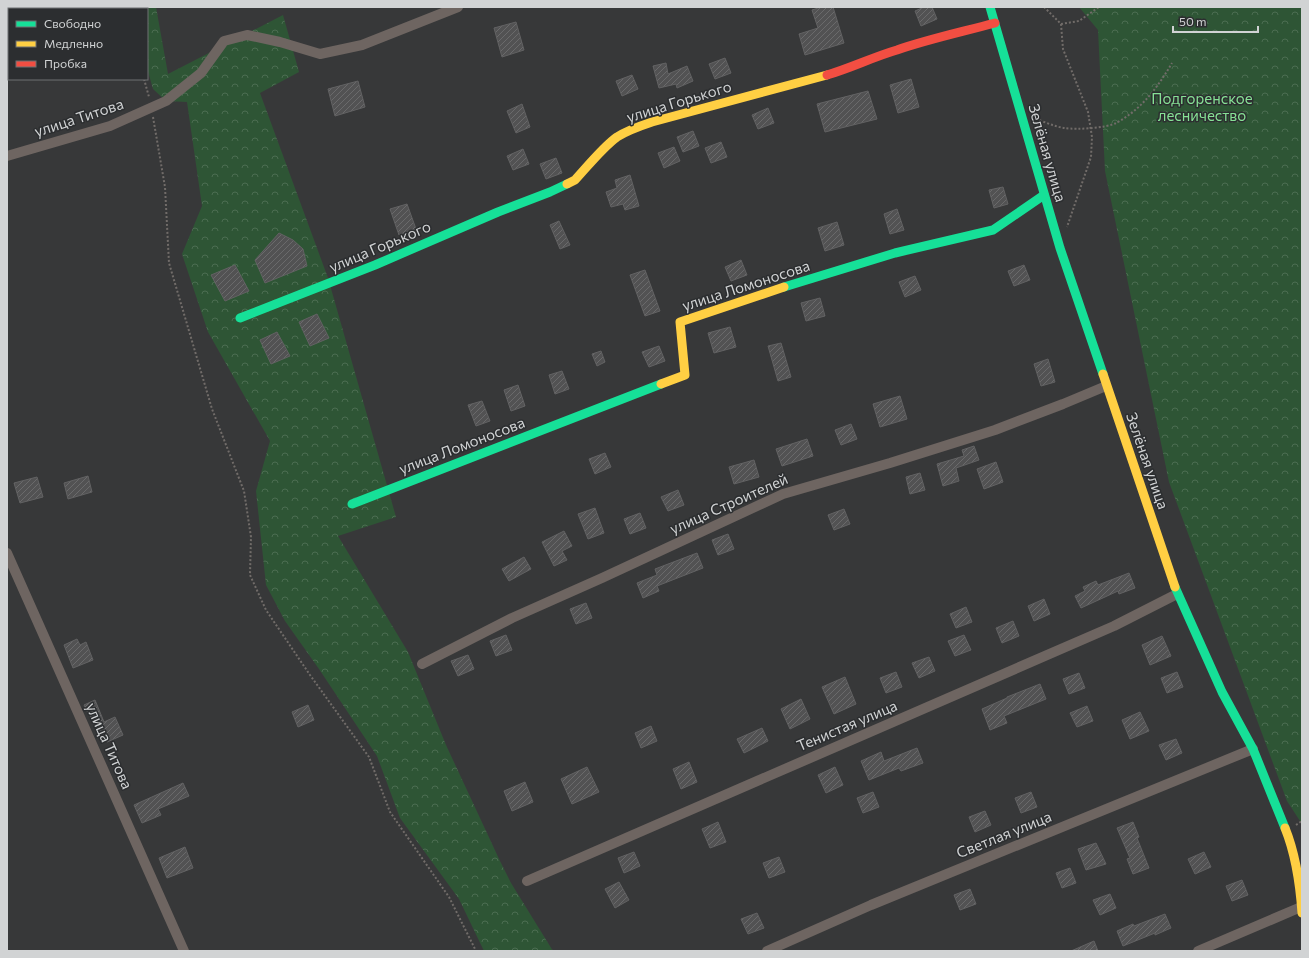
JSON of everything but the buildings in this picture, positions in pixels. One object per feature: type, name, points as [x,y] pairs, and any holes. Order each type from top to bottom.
[{"type":"street","name":"улица Титова","points":[[7,156],[110,126],[166,101],[201,73],[224,41],[247,35],[280,42],[320,54],[362,45],[458,7]]},
{"type":"street","name":"Зелёная улица","points":[[990,7],[1060,248],[1177,594],[1222,692],[1253,749],[1290,840],[1300,886],[1302,913]]},
{"type":"street","name":"улица Горького","points":[[240,318],[375,265],[498,212],[550,192],[575,180],[618,136],[632,130],[667,118],[842,71],[886,53],[995,23]]},
{"type":"street","name":"улица Ломоносова","points":[[352,504],[684,375],[680,322],[765,293],[895,253],[993,230],[1044,195]]},
{"type":"street","name":"улица Строителей","points":[[422,664],[512,618],[783,494],[890,463],[995,430],[1106,386]]},
{"type":"street","name":"улица Титова","points":[[7,553],[184,951]]},
{"type":"street","name":"Тенистая улица","points":[[527,881],[1114,626],[1177,594]]},
{"type":"street","name":"Светлая улица","points":[[768,951],[871,905],[1253,749]]},
{"type":"street","points":[[1198,951],[1302,907]]},
{"type":"path","points":[[1044,7],[1062,24],[1062,49],[1088,112],[1092,137],[1091,157],[1060,248]]},
{"type":"path","points":[[1062,24],[1079,20],[1099,7]]},
{"type":"path","points":[[1021,114],[1064,128],[1090,128],[1115,124],[1140,106],[1159,85],[1172,63]]},
{"type":"path","points":[[144,80],[151,108],[165,187],[169,263],[212,409],[244,491],[251,537],[250,575],[266,610],[310,675],[369,757],[390,812],[449,897],[476,951]]},
{"type":"green space","points":[[156,7],[168,74],[283,15],[299,72],[260,93],[328,278],[396,517],[338,536],[408,652],[446,745],[500,861],[511,883],[553,951],[484,951],[459,899],[400,818],[377,756],[285,621],[266,585],[256,491],[270,441],[208,332],[182,254],[202,206],[187,102],[166,101],[153,89],[148,72],[148,8],[131,8]]},
{"type":"green space","name":"Подгоренское лесничество","points":[[1079,7],[1302,7],[1302,824],[1287,801],[1169,482],[1105,171],[1098,30]]},
{"type":"traffic: fast","points":[[990,7],[1060,248],[1103,374]]},
{"type":"traffic: fast","points":[[240,318],[375,265],[567,184]]},
{"type":"traffic: fast","points":[[784,287],[895,253],[993,230],[1044,195]]},
{"type":"traffic: fast","points":[[352,504],[661,384]]},
{"type":"traffic: fast","points":[[1175,587],[1222,692],[1253,749],[1285,828]]},
{"type":"traffic: slow","points":[[567,184],[575,180],[612,141],[634,128],[827,75]]},
{"type":"traffic: slow","points":[[661,384],[685,375],[680,322],[784,287]]},
{"type":"traffic: slow","points":[[1103,374],[1175,587]]},
{"type":"traffic: slow","points":[[1285,828],[1297,870],[1302,913]]},
{"type":"traffic: jam","points":[[827,75],[909,46],[995,23]]}]
